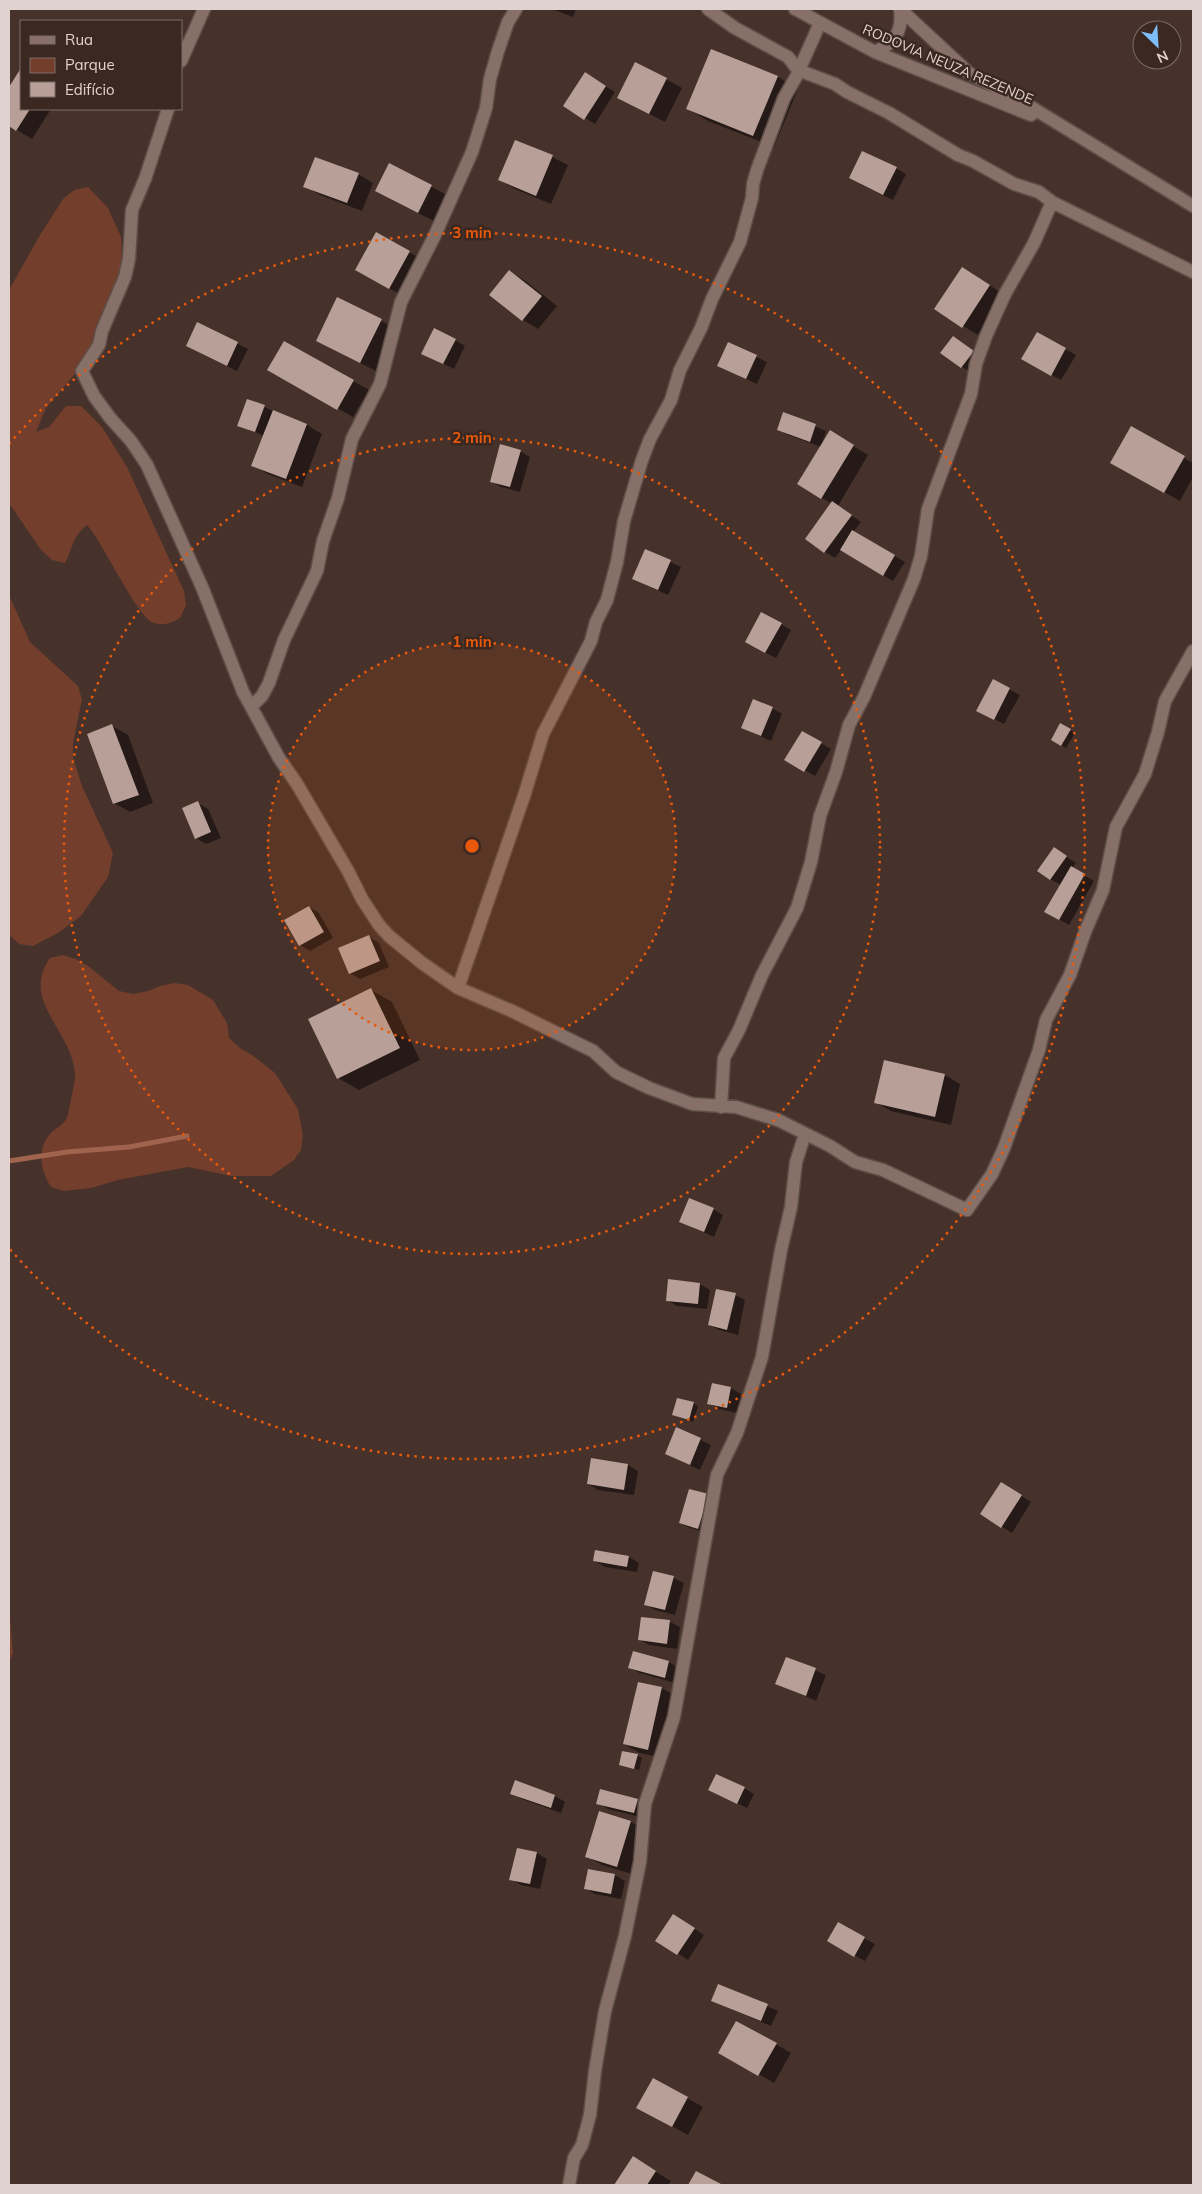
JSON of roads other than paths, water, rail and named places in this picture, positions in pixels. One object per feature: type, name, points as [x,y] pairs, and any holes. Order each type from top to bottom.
[{"type":"street","points":[[182,59],[204,9]]},
{"type":"street","points":[[252,706],[262,696],[269,683],[284,640],[317,571],[323,541],[338,498],[352,439],[380,384],[401,302],[434,237],[472,152],[486,108],[490,80],[498,50],[508,22],[516,9]]},
{"type":"street","points":[[708,9],[741,32],[788,57],[798,70],[835,84],[903,121],[958,155],[973,161],[1014,184],[1039,192],[1052,202],[1114,231],[1193,272]]},
{"type":"street","name":"RODOVIA NEUZA REZENDE","points":[[795,9],[874,52],[1066,129]]},
{"type":"street","points":[[874,52],[892,42],[898,35],[901,26],[900,9]]},
{"type":"street","name":"RODOVIA NEUZA REZENDE","points":[[900,9],[969,73],[1193,206]]},
{"type":"street","points":[[458,988],[524,796],[543,734],[591,641],[596,622],[607,600],[618,562],[624,522],[650,438],[671,400],[680,370],[740,242],[752,198],[757,170],[781,105],[820,23]]},
{"type":"street","points":[[168,110],[145,179],[132,210],[129,259],[125,277],[102,331],[99,345],[82,371],[94,396],[110,419],[131,441],[147,465],[202,587],[237,679],[279,758],[297,784],[379,925],[422,964],[458,988],[512,1011],[593,1051],[616,1072],[649,1088],[692,1104],[736,1107],[757,1113],[830,1146],[855,1162],[883,1170],[967,1210],[992,1174],[1004,1148],[1039,1050],[1046,1020],[1070,975],[1085,932],[1103,890],[1116,827],[1144,774],[1158,732],[1165,701],[1193,651]]},
{"type":"street","points":[[721,1107],[724,1058],[739,1030],[762,975],[797,908],[811,862],[820,816],[836,772],[849,725],[864,697],[914,579],[921,556],[928,509],[971,394],[976,364],[981,350],[1005,294],[1034,243],[1052,202]]},
{"type":"street","points":[[569,2185],[574,2158],[582,2145],[590,2116],[605,2011],[625,1936],[640,1862],[645,1804],[674,1717],[717,1475],[737,1433],[762,1357],[781,1250],[791,1207],[796,1162],[805,1134]]},
{"type":"waterway","points":[[9,1161],[67,1152],[129,1147],[187,1136]]}]
